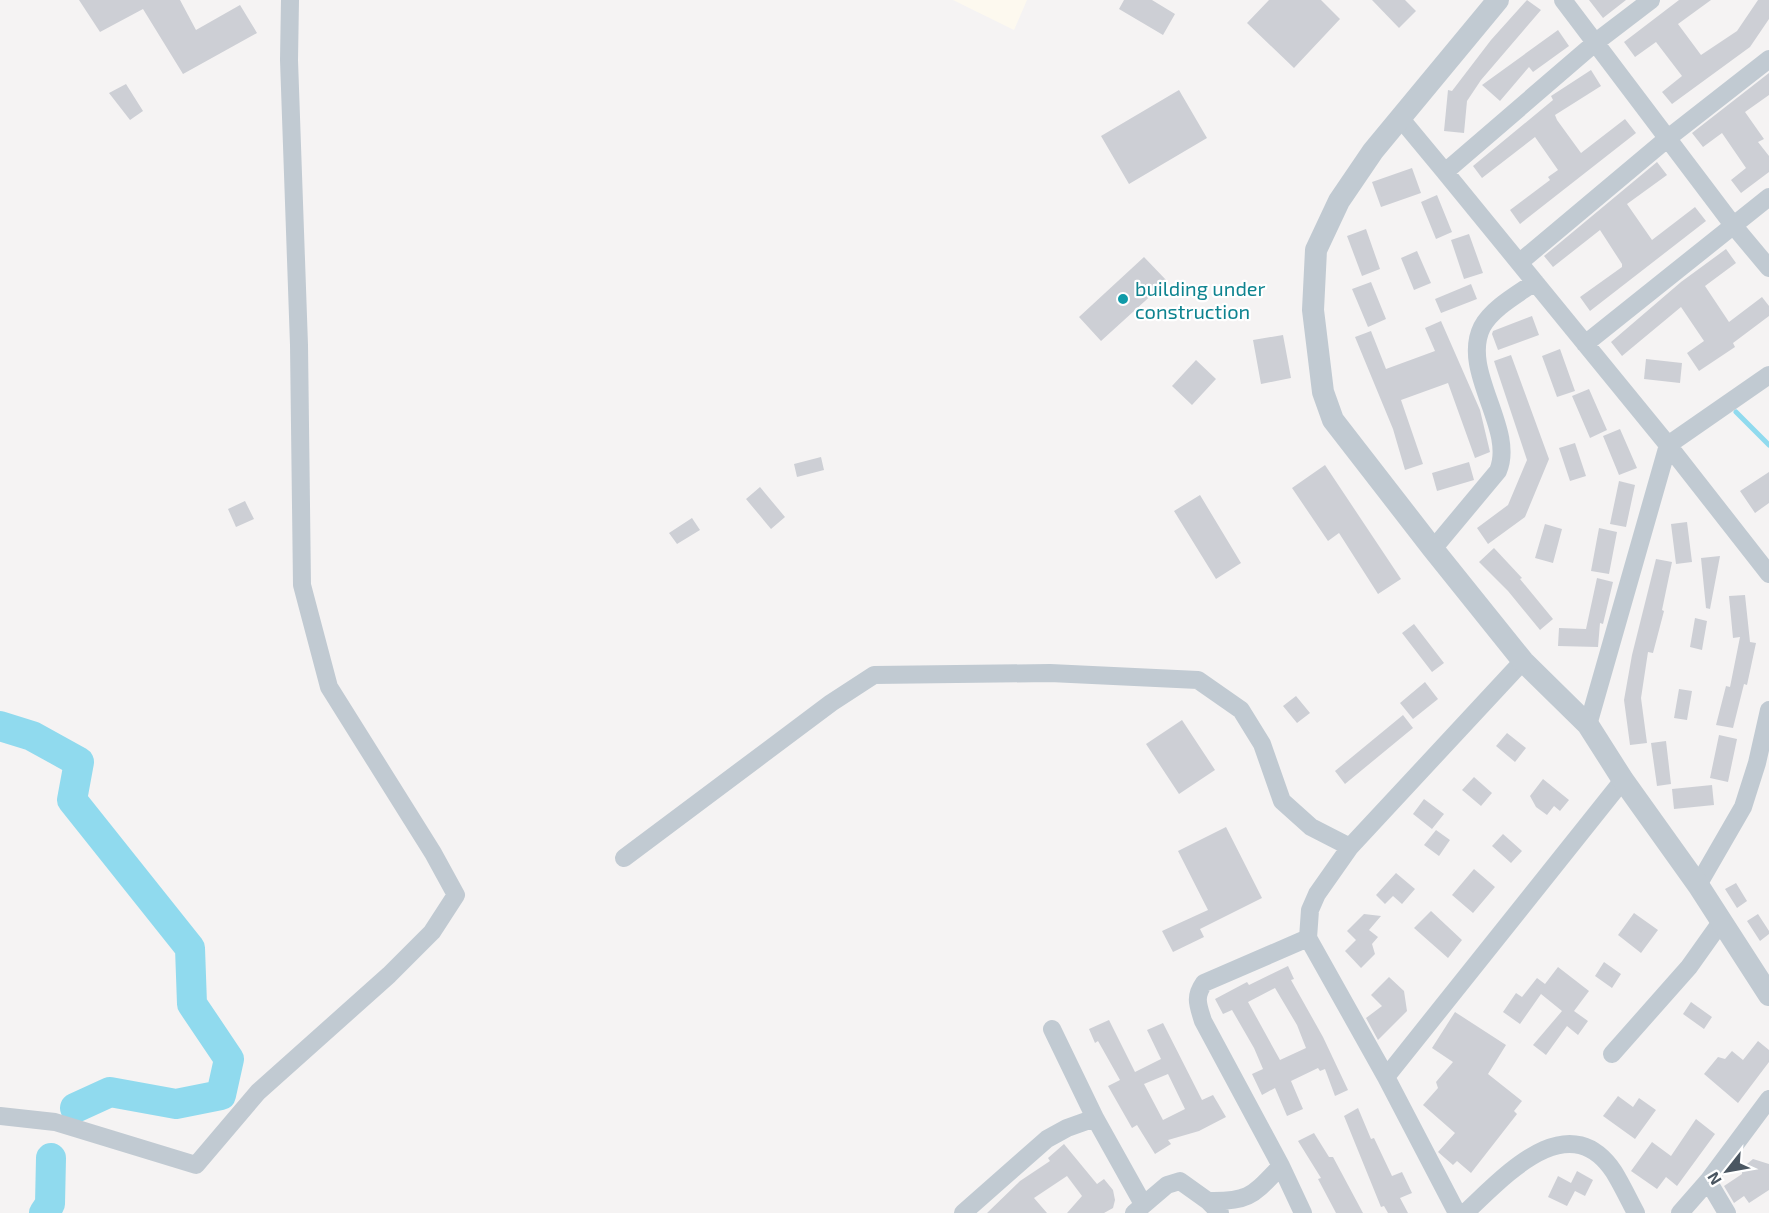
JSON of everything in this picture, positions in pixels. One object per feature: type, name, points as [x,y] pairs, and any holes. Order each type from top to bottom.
[{"type":"street","points":[[0,1116],[55,1122],[196,1165],[258,1092],[389,975],[432,932],[456,895],[433,853],[329,687],[302,585],[298,333],[289,60],[290,0]]},
{"type":"street","points":[[1498,0],[1373,151],[1339,201],[1316,250],[1312,310],[1323,392],[1333,420],[1433,549],[1523,661],[1588,725],[1623,780],[1698,885],[1769,995]]},
{"type":"street","points":[[1563,0],[1733,225],[1769,268]]},
{"type":"street","points":[[1445,172],[1596,42],[1651,0]]},
{"type":"street","points":[[1520,262],[1668,138],[1769,59]]},
{"type":"street","points":[[1401,119],[1520,262],[1769,574]]},
{"type":"street","points":[[1586,344],[1769,197]]},
{"type":"street","points":[[1433,549],[1498,471],[1503,460],[1504,446],[1481,381],[1478,345],[1482,327],[1500,308],[1535,282]]},
{"type":"street","points":[[1588,725],[1668,445],[1769,375]]},
{"type":"street","points":[[1457,1213],[1386,1077],[1308,938],[1310,910],[1350,847],[1523,661]]},
{"type":"street","points":[[624,858],[831,703],[874,675],[1050,673],[1198,680],[1241,710],[1262,744],[1282,801],[1311,827],[1350,847]]},
{"type":"street","points":[[1698,885],[1743,807],[1757,763],[1769,710]]},
{"type":"street","points":[[1386,1077],[1623,780]]},
{"type":"street","points":[[1612,1054],[1689,967],[1721,922]]},
{"type":"street","points":[[1303,1213],[1203,1021],[1197,1002],[1198,992],[1204,983],[1308,938]]},
{"type":"street","points":[[1052,1029],[1138,1208],[1167,1185],[1180,1181],[1214,1207],[1236,1201],[1247,1197],[1281,1167]]},
{"type":"street","points":[[1680,1213],[1708,1181],[1769,1099]]},
{"type":"street","points":[[963,1213],[1047,1138],[1095,1118]]},
{"type":"street","points":[[1465,1213],[1522,1160],[1556,1145],[1587,1149],[1600,1158],[1613,1170],[1636,1213]]},
{"type":"street","points":[[1708,1181],[1727,1213]]},
{"type":"shaded area","points":[[953,0],[1027,0],[1014,30]]},
{"type":"building","points":[[79,0],[180,0],[196,30],[240,5],[257,33],[183,74],[143,9],[100,32]]},
{"type":"building","points":[[1124,0],[1152,0],[1175,14],[1163,35],[1119,9]]},
{"type":"building","points":[[1269,0],[1321,0],[1340,19],[1294,68],[1247,23]]},
{"type":"building","points":[[1372,0],[1405,0],[1416,11],[1399,28]]},
{"type":"building","points":[[1527,0],[1541,10],[1481,80],[1467,101],[1464,133],[1444,131],[1448,90],[1452,91],[1491,40]]},
{"type":"building","points":[[1589,0],[1626,0],[1603,18]]},
{"type":"building","points":[[1679,0],[1711,0],[1678,24],[1701,55],[1737,31],[1758,0],[1769,0],[1769,19],[1750,47],[1672,104],[1662,92],[1682,76],[1656,42],[1635,57],[1624,42]]},
{"type":"building","points":[[1558,30],[1569,46],[1533,72],[1529,67],[1500,101],[1482,85]]},
{"type":"building","points":[[1591,70],[1601,86],[1555,115],[1557,120],[1581,153],[1625,119],[1636,133],[1520,224],[1510,210],[1550,180],[1548,177],[1558,170],[1535,137],[1482,178],[1473,166],[1553,100],[1551,96]]},
{"type":"building","points":[[1769,73],[1769,95],[1745,112],[1764,139],[1758,142],[1769,156],[1769,172],[1741,193],[1731,180],[1746,168],[1722,133],[1703,147],[1692,133]]},
{"type":"building","points":[[126,84],[143,111],[130,120],[109,93]]},
{"type":"building","points":[[1179,90],[1207,138],[1129,184],[1101,136]]},
{"type":"building","points":[[1657,162],[1667,175],[1627,204],[1652,240],[1695,207],[1706,221],[1590,311],[1580,297],[1622,267],[1600,230],[1553,267],[1544,256]]},
{"type":"building","points":[[1412,168],[1421,193],[1381,207],[1372,182]]},
{"type":"building","points":[[1437,195],[1452,232],[1436,239],[1421,202]]},
{"type":"building","points":[[1366,229],[1380,269],[1362,276],[1347,236]]},
{"type":"building","points":[[1469,234],[1483,273],[1464,279],[1451,240]]},
{"type":"building","points":[[1726,249],[1736,263],[1705,286],[1729,322],[1762,297],[1769,306],[1769,316],[1733,343],[1735,347],[1699,371],[1687,353],[1704,341],[1681,307],[1622,356],[1611,342],[1681,282]]},
{"type":"building","points":[[1417,251],[1431,283],[1414,290],[1401,258]]},
{"type":"building","name":"building under construction","points":[[1144,257],[1167,281],[1101,341],[1079,317]]},
{"type":"building","points":[[1371,282],[1386,319],[1368,327],[1352,289]]},
{"type":"building","points":[[1471,284],[1477,299],[1441,313],[1435,299]]},
{"type":"building","points":[[1532,316],[1539,335],[1498,350],[1493,331]]},
{"type":"building","points":[[1441,321],[1480,410],[1490,452],[1475,458],[1448,383],[1401,400],[1423,464],[1405,470],[1393,429],[1355,337],[1371,331],[1386,369],[1435,351],[1425,328]]},
{"type":"building","points":[[1283,335],[1291,378],[1261,384],[1253,340]]},
{"type":"building","points":[[1560,349],[1575,391],[1557,397],[1542,356]]},
{"type":"building","points":[[1511,355],[1549,459],[1525,517],[1488,544],[1477,528],[1508,505],[1527,460],[1494,361]]},
{"type":"building","points":[[1646,359],[1682,363],[1680,383],[1644,379]]},
{"type":"building","points":[[1196,360],[1216,379],[1192,405],[1172,386]]},
{"type":"building","points":[[1589,389],[1607,430],[1590,438],[1572,396]]},
{"type":"building","points":[[1620,429],[1637,468],[1619,475],[1603,436]]},
{"type":"building","points":[[1575,443],[1586,476],[1570,481],[1559,448]]},
{"type":"building","points":[[821,457],[824,470],[797,477],[794,464]]},
{"type":"building","points":[[1469,462],[1474,480],[1437,491],[1432,473]]},
{"type":"building","points":[[1325,465],[1401,579],[1378,594],[1339,533],[1328,541],[1292,488]]},
{"type":"building","points":[[1769,472],[1769,503],[1755,513],[1740,491]]},
{"type":"building","points":[[1619,481],[1635,485],[1626,527],[1610,524]]},
{"type":"building","points":[[760,487],[785,517],[771,529],[746,499]]},
{"type":"building","points":[[1200,495],[1241,563],[1216,579],[1174,511]]},
{"type":"building","points":[[245,501],[254,519],[236,527],[228,509]]},
{"type":"building","points":[[692,518],[700,530],[677,544],[669,533]]},
{"type":"building","points":[[1687,522],[1692,562],[1676,564],[1671,524]]},
{"type":"building","points":[[1545,524],[1562,529],[1553,563],[1535,558]]},
{"type":"building","points":[[1599,528],[1617,532],[1609,574],[1591,571]]},
{"type":"building","points":[[1494,548],[1522,578],[1520,579],[1553,619],[1540,630],[1508,591],[1479,562]]},
{"type":"building","points":[[1720,556],[1710,609],[1706,608],[1701,558]]},
{"type":"building","points":[[1656,559],[1672,562],[1662,610],[1664,611],[1653,653],[1648,652],[1641,698],[1647,743],[1630,745],[1624,700],[1632,655]]},
{"type":"building","points":[[1597,578],[1613,582],[1603,624],[1600,623],[1598,647],[1558,646],[1559,628],[1586,629]]},
{"type":"building","points":[[1745,595],[1750,642],[1756,643],[1747,685],[1744,684],[1733,728],[1716,725],[1726,686],[1730,687],[1740,637],[1733,638],[1729,596]]},
{"type":"building","points":[[1695,618],[1707,621],[1702,650],[1690,647]]},
{"type":"building","points":[[1414,624],[1444,663],[1432,672],[1402,633]]},
{"type":"building","points":[[1425,682],[1438,699],[1413,719],[1400,703]]},
{"type":"building","points":[[1679,689],[1692,691],[1687,720],[1674,718]]},
{"type":"building","points":[[1296,696],[1310,713],[1297,723],[1283,706]]},
{"type":"building","points":[[1403,715],[1413,728],[1345,784],[1335,771]]},
{"type":"building","points":[[1182,720],[1215,770],[1179,794],[1146,744]]},
{"type":"building","points":[[1507,733],[1526,748],[1515,762],[1496,746]]},
{"type":"building","points":[[1719,735],[1737,739],[1728,782],[1710,778]]},
{"type":"building","points":[[1666,741],[1671,784],[1657,786],[1651,743]]},
{"type":"building","points":[[1474,777],[1492,793],[1481,806],[1462,790]]},
{"type":"building","points":[[1543,779],[1569,800],[1560,811],[1554,806],[1547,815],[1536,807],[1530,796]]},
{"type":"building","points":[[1712,785],[1714,805],[1674,809],[1672,789]]},
{"type":"building","points":[[1424,799],[1444,814],[1432,829],[1413,814]]},
{"type":"building","points":[[1226,827],[1262,898],[1200,929],[1204,937],[1173,952],[1162,931],[1208,910],[1178,851]]},
{"type":"building","points":[[1436,830],[1450,840],[1439,856],[1424,845]]},
{"type":"building","points":[[1503,834],[1522,851],[1511,863],[1492,846]]},
{"type":"building","points":[[1474,869],[1495,887],[1473,913],[1452,895]]},
{"type":"building","points":[[1396,873],[1415,889],[1402,904],[1393,896],[1385,904],[1376,895]]},
{"type":"building","points":[[1736,883],[1747,901],[1737,908],[1725,889]]},
{"type":"building","points":[[1431,911],[1462,940],[1448,958],[1414,928]]},
{"type":"building","points":[[1634,913],[1658,930],[1641,953],[1618,935]]},
{"type":"building","points":[[1364,914],[1381,916],[1369,930],[1378,937],[1372,944],[1375,954],[1361,968],[1345,951],[1356,940],[1347,931]]},
{"type":"building","points":[[1758,914],[1769,931],[1769,934],[1760,941],[1747,921]]},
{"type":"building","points":[[1604,962],[1621,974],[1612,988],[1595,976]]},
{"type":"building","points":[[1288,966],[1294,979],[1291,980],[1323,1037],[1348,1090],[1335,1096],[1325,1069],[1320,1071],[1318,1068],[1291,1081],[1303,1109],[1287,1116],[1275,1088],[1262,1095],[1252,1074],[1263,1069],[1254,1048],[1232,1010],[1223,1014],[1215,999],[1247,982],[1249,985]],"holes":[[[1275,988],[1297,1025],[1306,1048],[1280,1060],[1248,1002]]]},
{"type":"building","points":[[1558,967],[1589,991],[1574,1011],[1588,1021],[1578,1035],[1567,1026],[1546,1055],[1533,1045],[1562,1011],[1541,994],[1520,1024],[1503,1012],[1516,993],[1522,997],[1537,978],[1545,984]]},
{"type":"building","points":[[1389,977],[1404,991],[1407,1011],[1378,1040],[1366,1018],[1382,1006],[1371,995]]},
{"type":"building","points":[[1691,1002],[1712,1017],[1704,1029],[1683,1014]]},
{"type":"building","points":[[1455,1012],[1506,1045],[1488,1074],[1522,1101],[1514,1111],[1517,1114],[1471,1173],[1457,1161],[1453,1165],[1438,1152],[1455,1133],[1423,1105],[1438,1088],[1436,1082],[1453,1062],[1432,1048]]},
{"type":"building","points":[[1109,1020],[1135,1072],[1161,1059],[1147,1030],[1163,1023],[1202,1100],[1213,1095],[1226,1117],[1199,1131],[1168,1140],[1171,1144],[1155,1154],[1137,1125],[1132,1128],[1108,1086],[1120,1080],[1098,1041],[1095,1043],[1089,1029]],"holes":[[[1168,1074],[1185,1109],[1163,1120],[1144,1084]]]},
{"type":"building","points":[[1758,1041],[1769,1050],[1769,1062],[1738,1103],[1704,1074],[1718,1057],[1725,1059],[1732,1051],[1743,1060]]},
{"type":"building","points":[[1618,1096],[1633,1107],[1639,1098],[1656,1110],[1635,1139],[1603,1116]]},
{"type":"building","points":[[1358,1108],[1371,1139],[1374,1138],[1392,1176],[1402,1172],[1412,1193],[1400,1198],[1408,1213],[1388,1213],[1384,1206],[1381,1207],[1344,1116]]},
{"type":"building","points":[[1696,1119],[1715,1134],[1677,1186],[1666,1177],[1657,1189],[1631,1171],[1652,1142],[1671,1156]]},
{"type":"building","points":[[1314,1133],[1329,1157],[1333,1157],[1363,1213],[1336,1213],[1318,1179],[1321,1178],[1298,1141]]},
{"type":"building","points":[[1064,1144],[1097,1184],[1104,1179],[1113,1190],[1115,1200],[1113,1208],[1104,1213],[1067,1213],[1082,1196],[1067,1176],[1034,1198],[1047,1213],[987,1213],[1020,1181],[1050,1161],[1048,1158]]},
{"type":"building","points":[[1753,1159],[1769,1164],[1769,1190],[1749,1203],[1744,1196],[1734,1203],[1724,1186],[1742,1174],[1742,1168]]},
{"type":"building","points":[[1577,1171],[1593,1180],[1585,1196],[1575,1191],[1567,1206],[1548,1197],[1558,1176],[1571,1183]]},
{"type":"waterway","points":[[1736,412],[1769,445]]},
{"type":"waterway","points":[[0,726],[32,736],[79,762],[72,800],[190,948],[192,1004],[229,1059],[221,1095],[176,1104],[110,1092],[75,1108]]},
{"type":"waterway","points":[[44,1213],[50,1204],[51,1158]]},
{"type":"place","name":"building under construction","points":[[1123,299]]}]
